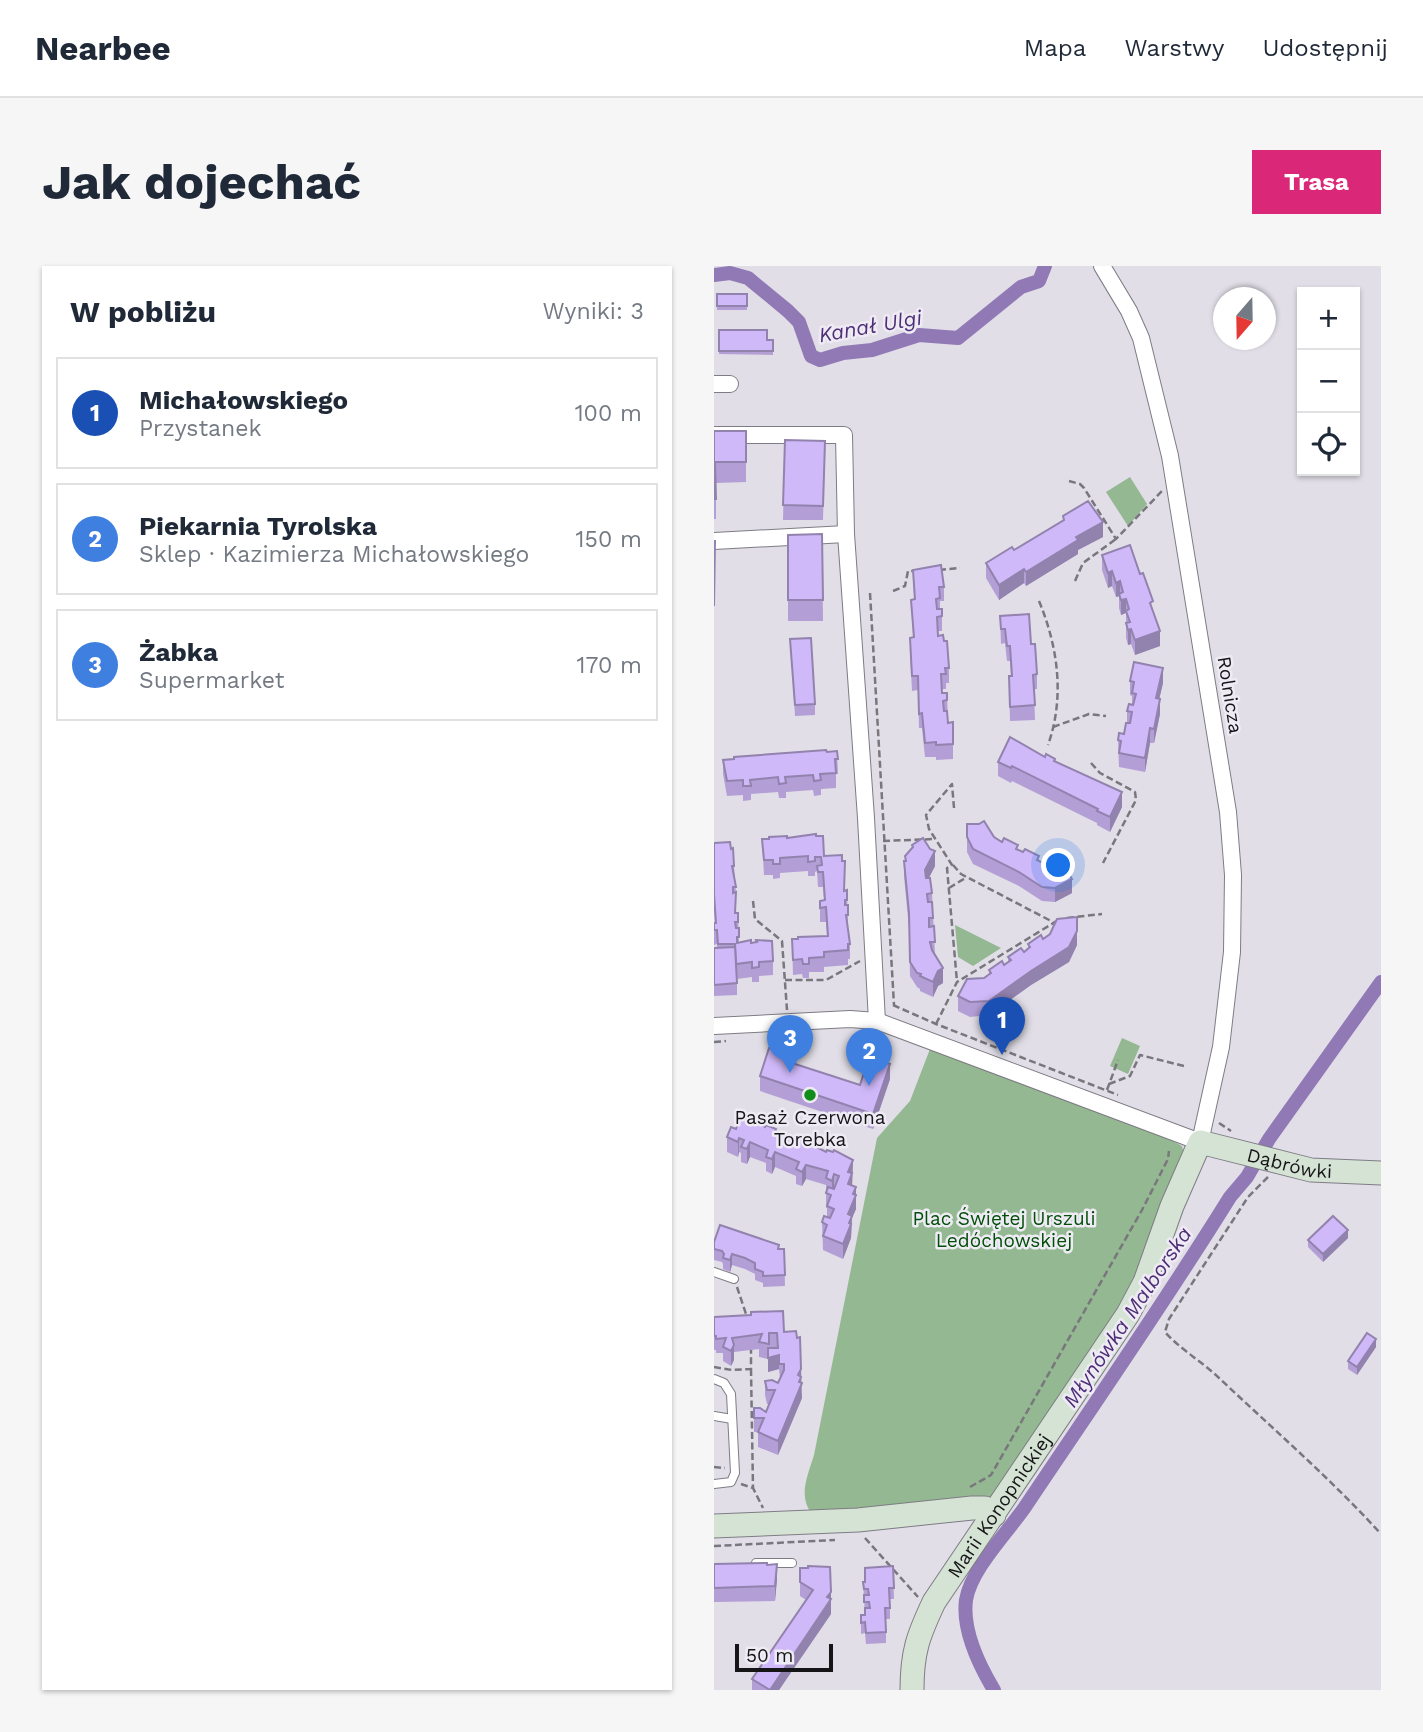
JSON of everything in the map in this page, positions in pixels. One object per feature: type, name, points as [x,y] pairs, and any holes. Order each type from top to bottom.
[{"type":"street","name":"Rolnicza","points":[[1102,266],[1129,311],[1141,338],[1174,478],[1228,813],[1233,875],[1232,952],[1221,1047],[1200,1142]]},
{"type":"street","points":[[714,435],[844,435],[846,534],[876,842],[873,952],[876,1013]]},
{"type":"street","points":[[714,541],[846,534]]},
{"type":"street","points":[[714,1026],[850,1019],[876,1013],[933,1032],[1200,1142]]},
{"type":"street","name":"Dąbrówki","points":[[1200,1142],[1274,1162],[1332,1172],[1381,1173]]},
{"type":"street","name":"Marii Konopnickiej","points":[[912,1690],[917,1639],[934,1602],[1138,1297],[1172,1206],[1200,1142]]},
{"type":"street","points":[[714,1526],[858,1520],[972,1508],[985,1508],[994,1515]]},
{"type":"lane","points":[[714,1272],[734,1279]]},
{"type":"lane","points":[[714,1379],[724,1383],[731,1394],[735,1473],[731,1482],[714,1484]]},
{"type":"lane","points":[[714,1416],[732,1419]]},
{"type":"lane","points":[[752,1563],[792,1563]]},
{"type":"path","points":[[1075,581],[1083,562],[1116,539],[1174,478]]},
{"type":"path","points":[[1069,481],[1084,488],[1116,539]]},
{"type":"path","points":[[934,570],[960,568]]},
{"type":"path","points":[[894,592],[905,586],[908,571],[921,571]]},
{"type":"path","points":[[870,593],[876,842],[894,1005],[933,1032],[1077,1078]]},
{"type":"path","points":[[1039,601],[1050,629],[1058,674],[1053,727],[1048,745]]},
{"type":"path","points":[[1053,727],[1089,714],[1106,716]]},
{"type":"path","points":[[1091,762],[1100,773],[1135,792],[1136,800],[1103,863]]},
{"type":"path","points":[[954,808],[953,784],[926,815],[929,829],[952,865],[967,877],[1053,922]]},
{"type":"path","points":[[876,842],[935,839]]},
{"type":"path","points":[[933,1032],[957,982],[947,868],[952,865]]},
{"type":"path","points":[[949,888],[967,877]]},
{"type":"path","points":[[753,901],[755,919],[782,941],[788,1023]]},
{"type":"path","points":[[957,982],[1057,919],[1102,914]]},
{"type":"path","points":[[785,980],[826,980],[873,952]]},
{"type":"path","points":[[876,1013],[894,1005]]},
{"type":"path","points":[[714,1042],[726,1041]]},
{"type":"path","points":[[1109,1084],[1130,1076],[1140,1055],[1184,1066]]},
{"type":"path","points":[[1107,1090],[1118,1060]]},
{"type":"path","points":[[970,1487],[990,1475],[1142,1210],[1168,1159],[1169,1151]]},
{"type":"path","points":[[1274,1162],[1269,1175],[1248,1197],[1199,1272],[1169,1320],[1165,1332],[1349,1499],[1381,1534]]},
{"type":"path","points":[[734,1279],[747,1317]]},
{"type":"path","points":[[751,1349],[752,1488]]},
{"type":"path","points":[[714,1367],[751,1369]]},
{"type":"path","points":[[871,1533],[865,1538],[925,1605]]},
{"type":"path","points":[[714,1546],[841,1540]]},
{"type":"green space","points":[[1130,477],[1147,504],[1128,526],[1106,492]]},
{"type":"green space","points":[[955,925],[1001,948],[973,966],[958,957]]},
{"type":"green space","points":[[1122,1038],[1140,1046],[1128,1074],[1110,1066]]},
{"type":"green space","name":"Plac Świętej Urszuli Ledóchowskiej","points":[[930,1049],[1169,1139],[1182,1146],[1185,1159],[1141,1274],[991,1498],[863,1513],[813,1515],[806,1501],[805,1486],[814,1455],[877,1138],[910,1101]]},
{"type":"building","points":[[717,294],[747,294],[747,306],[717,306]]},
{"type":"building","points":[[719,330],[767,330],[767,340],[773,340],[773,351],[719,351]]},
{"type":"building","points":[[714,431],[746,431],[746,462],[715,462],[716,499],[714,499]]},
{"type":"building","points":[[785,440],[825,441],[823,506],[783,505]]},
{"type":"building","points":[[1088,501],[1103,522],[1076,537],[1078,540],[1026,572],[1024,569],[999,585],[986,563],[1012,547],[1014,550],[1064,520],[1063,516]]},
{"type":"building","points":[[822,534],[823,600],[788,600],[788,535]]},
{"type":"building","points":[[714,541],[715,541],[714,606]]},
{"type":"building","points":[[1130,545],[1153,601],[1150,603],[1160,631],[1135,640],[1126,623],[1130,622],[1126,611],[1129,609],[1126,599],[1121,600],[1119,594],[1123,592],[1120,581],[1116,583],[1112,571],[1108,573],[1102,555]]},
{"type":"building","points":[[941,565],[944,587],[939,587],[940,598],[936,599],[937,609],[942,609],[942,616],[937,617],[938,636],[943,635],[944,641],[947,641],[949,668],[945,668],[946,674],[941,674],[942,693],[947,693],[947,700],[943,701],[944,711],[947,711],[948,723],[953,722],[953,744],[936,745],[936,742],[925,743],[922,713],[919,714],[918,676],[912,676],[910,638],[914,637],[911,600],[915,599],[913,570]]},
{"type":"building","points":[[1029,614],[1037,674],[1033,675],[1035,705],[1010,707],[1010,646],[1007,646],[1005,629],[1001,629],[1000,616]]},
{"type":"building","points":[[811,638],[815,704],[795,705],[790,639]]},
{"type":"building","points":[[1134,662],[1163,668],[1156,698],[1160,699],[1154,729],[1150,728],[1145,758],[1119,753],[1119,733],[1124,734],[1126,723],[1130,723],[1132,712],[1127,711],[1129,704],[1133,705],[1136,694],[1132,693],[1134,682],[1130,681]]},
{"type":"building","points":[[1010,737],[1045,757],[1046,754],[1055,759],[1054,761],[1122,792],[1110,817],[1012,766],[1011,768],[998,762]]},
{"type":"building","points":[[837,751],[836,773],[820,774],[821,780],[814,781],[813,775],[785,777],[786,783],[779,784],[778,777],[750,780],[751,786],[743,786],[743,780],[727,781],[723,760]]},
{"type":"building","points":[[984,821],[994,837],[1002,842],[1004,838],[1018,845],[1016,849],[1023,852],[1025,849],[1039,856],[1037,860],[1045,864],[1065,863],[1072,879],[1055,888],[1042,887],[973,849],[967,837],[967,824]]},
{"type":"building","points":[[816,834],[823,836],[824,856],[842,855],[842,861],[845,861],[844,891],[847,890],[845,905],[848,905],[846,915],[850,944],[848,950],[824,952],[824,957],[809,958],[809,964],[803,964],[802,959],[793,960],[792,939],[828,936],[826,907],[820,908],[820,901],[825,900],[823,872],[818,872],[817,866],[822,865],[821,857],[815,857],[815,861],[808,862],[808,856],[780,858],[780,864],[773,864],[773,860],[764,860],[762,839]]},
{"type":"building","points":[[923,838],[930,849],[935,851],[925,870],[926,878],[930,878],[932,893],[927,894],[928,902],[932,902],[933,918],[929,918],[929,927],[934,926],[935,942],[930,942],[943,968],[938,971],[933,982],[920,976],[910,962],[904,861],[912,845]]},
{"type":"building","points":[[730,842],[731,849],[733,848],[732,866],[736,887],[733,887],[733,893],[736,892],[735,913],[738,913],[738,922],[735,922],[736,928],[739,928],[737,943],[751,940],[751,943],[757,942],[756,940],[772,941],[773,961],[759,962],[759,967],[752,968],[752,962],[736,964],[735,944],[718,944],[717,930],[714,930],[714,843]]},
{"type":"building","points":[[1077,917],[1077,931],[1069,947],[989,1001],[970,1002],[958,996],[967,979],[984,978],[991,973],[989,970],[1002,961],[1004,965],[1011,960],[1008,957],[1021,948],[1024,952],[1030,947],[1028,944],[1041,935],[1043,939],[1050,934],[1057,919]]},
{"type":"building","points":[[735,947],[737,983],[714,985],[714,948]]},
{"type":"building","points":[[769,1048],[794,1056],[792,1063],[860,1085],[869,1057],[890,1064],[873,1114],[760,1076]]},
{"type":"building","points":[[740,1117],[751,1122],[752,1119],[796,1140],[797,1137],[826,1152],[834,1150],[853,1160],[848,1172],[852,1173],[848,1184],[856,1187],[853,1194],[856,1195],[848,1214],[852,1216],[849,1223],[851,1224],[843,1244],[823,1236],[827,1225],[822,1222],[824,1216],[830,1218],[834,1209],[827,1206],[831,1195],[826,1193],[828,1187],[834,1189],[839,1176],[834,1174],[832,1181],[826,1178],[828,1171],[806,1165],[802,1172],[796,1169],[799,1162],[775,1152],[772,1159],[766,1157],[768,1150],[750,1142],[747,1149],[741,1147],[744,1140],[739,1138],[738,1142],[727,1137],[731,1127],[736,1129]]},
{"type":"building","points":[[1333,1216],[1348,1230],[1323,1254],[1308,1240]]},
{"type":"building","points":[[720,1225],[779,1245],[778,1249],[784,1249],[785,1275],[763,1276],[763,1272],[755,1269],[755,1263],[745,1258],[732,1254],[730,1260],[723,1258],[722,1251],[714,1249]]},
{"type":"building","points":[[783,1311],[784,1332],[796,1331],[797,1338],[800,1337],[801,1369],[798,1375],[801,1377],[799,1382],[802,1383],[778,1441],[758,1432],[764,1418],[754,1418],[754,1408],[766,1412],[775,1390],[767,1390],[765,1381],[778,1383],[784,1370],[784,1364],[779,1364],[779,1355],[768,1358],[768,1348],[778,1348],[777,1333],[769,1333],[769,1344],[759,1342],[762,1334],[732,1338],[734,1345],[731,1351],[723,1347],[726,1338],[716,1339],[714,1336],[714,1317]]},
{"type":"building","points":[[1367,1333],[1376,1339],[1357,1367],[1348,1361]]},
{"type":"building","points":[[714,1564],[777,1564],[775,1586],[714,1588]]},
{"type":"building","points":[[893,1566],[894,1588],[889,1588],[890,1608],[885,1608],[886,1632],[866,1633],[865,1622],[861,1623],[865,1608],[870,1608],[869,1602],[864,1602],[864,1595],[869,1595],[868,1589],[864,1589],[865,1568]]},
{"type":"building","points":[[830,1567],[831,1592],[827,1597],[831,1599],[770,1690],[752,1679],[813,1590],[800,1582],[800,1568]]},
{"type":"waterway","name":"Kanał Ulgi","points":[[714,275],[730,273],[748,278],[799,322],[811,356],[820,360],[843,353],[872,350],[919,335],[958,338],[1021,287],[1039,281],[1045,266]]},
{"type":"waterway","name":"Młynówka Malborska","points":[[994,1690],[977,1659],[969,1636],[966,1600],[975,1576],[1025,1507],[1230,1197],[1247,1177],[1269,1139],[1381,982]]},
{"type":"place","name":"Michałowskiego","points":[[1002,1055]]},
{"type":"place","name":"Żabka","points":[[790,1073]]},
{"type":"place","name":"Piekarnia Tyrolska","points":[[869,1086]]},
{"type":"place","name":"Pasaż Czerwona Torebka","points":[[810,1095]]}]
